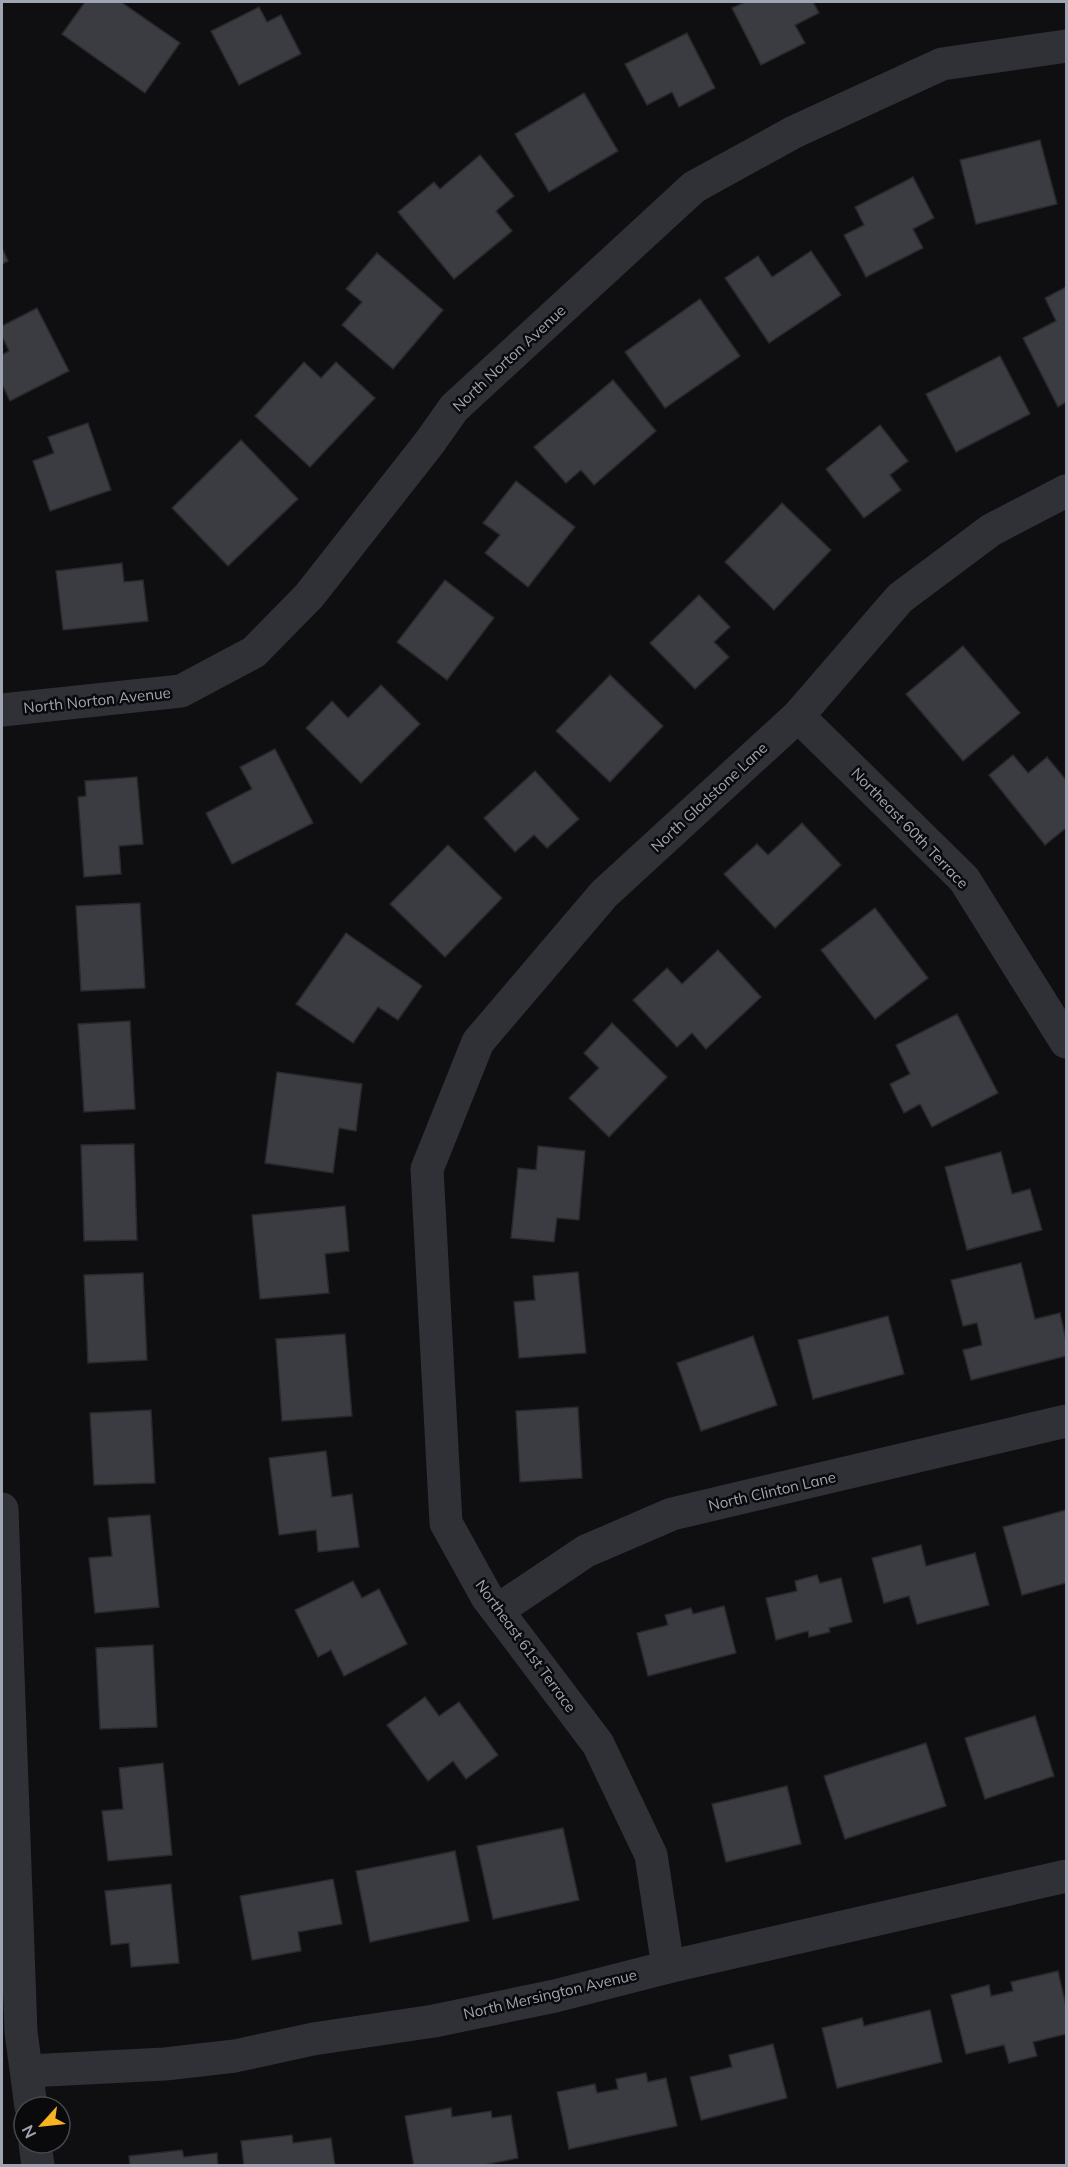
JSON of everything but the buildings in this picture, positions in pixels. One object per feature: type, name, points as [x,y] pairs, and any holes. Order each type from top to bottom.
[{"type":"street","name":"North Norton Avenue","points":[[2,710],[181,691],[254,652],[309,596],[454,408],[694,187],[794,132],[942,64],[1066,46]]},
{"type":"street","name":"North Gladstone Lane","points":[[427,1169],[478,1042],[604,894],[798,716],[900,598],[992,530],[1066,491]]},
{"type":"street","name":"Northeast 60th Terrace","points":[[798,716],[964,879],[1066,1042]]},
{"type":"street","name":"Northeast 61st Terrace","points":[[427,1169],[446,1523],[488,1597],[598,1744],[651,1855],[668,1967]]},
{"type":"street","name":"North Clinton Lane","points":[[498,1610],[586,1551],[672,1514],[1066,1421]]},
{"type":"street","points":[[2,1509],[21,2032],[30,2095]]},
{"type":"street","name":"North Mersington Avenue","points":[[28,2071],[165,2064],[236,2056],[313,2039],[434,2021],[555,1996],[668,1967],[1066,1876]]}]
